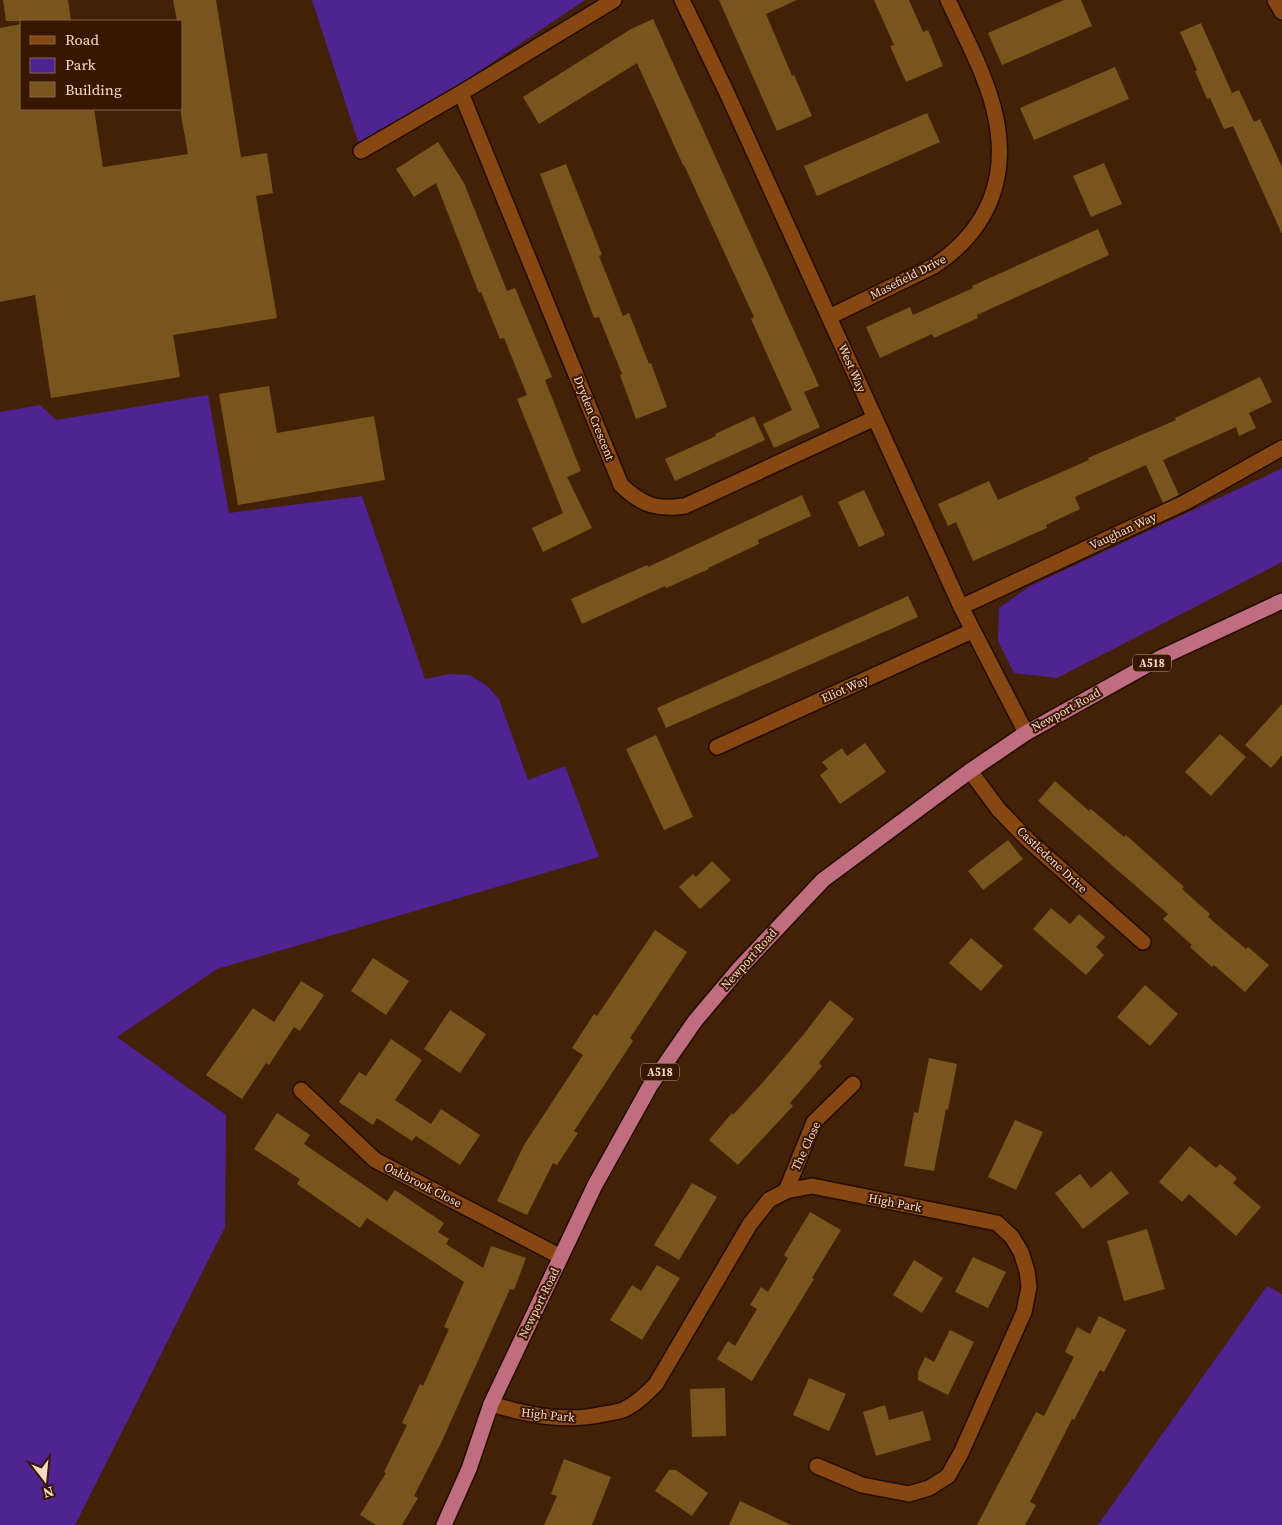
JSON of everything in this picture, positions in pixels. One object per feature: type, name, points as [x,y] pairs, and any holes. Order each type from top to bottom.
[{"type":"highway","name":"Newport Road","points":[[444,1525],[469,1470],[490,1404],[594,1186],[646,1094],[695,1021],[738,970],[823,880],[970,771],[1026,733],[1160,658],[1269,608],[1282,600]]},
{"type":"street","points":[[361,151],[614,0]]},
{"type":"street","name":"West Way","points":[[682,0],[726,91],[972,631],[1026,733]]},
{"type":"street","name":"Masefield Drive","points":[[829,316],[934,266],[949,256],[979,224],[990,202],[997,182],[999,133],[985,81],[948,0]]},
{"type":"street","points":[[1275,0],[1282,12]]},
{"type":"street","name":"Dryden Crescent","points":[[461,93],[621,485],[635,498],[648,505],[670,508],[685,506],[874,418]]},
{"type":"street","name":"Vaughan Way","points":[[961,607],[1186,502],[1282,448]]},
{"type":"street","name":"Eliot Way","points":[[716,747],[972,631]]},
{"type":"street","name":"Castledene Drive","points":[[970,771],[999,810],[1028,840],[1142,942]]},
{"type":"street","name":"The Close","points":[[786,1191],[814,1122],[853,1084]]},
{"type":"street","name":"Oakbrook Close","points":[[301,1090],[375,1160],[561,1257]]},
{"type":"street","name":"High Park","points":[[490,1404],[529,1415],[565,1419],[590,1417],[622,1410],[641,1399],[656,1384],[750,1224],[769,1200],[786,1191],[812,1186],[996,1223],[1012,1237],[1021,1252],[1027,1271],[1029,1287],[1024,1312],[961,1453],[948,1476],[929,1488],[909,1494],[862,1486],[817,1466]]},
{"type":"green space","points":[[312,0],[585,0],[361,151]]},
{"type":"green space","points":[[208,395],[229,513],[362,496],[425,679],[450,674],[470,675],[487,686],[499,699],[528,780],[565,766],[599,857],[217,969],[117,1037],[226,1115],[225,1227],[75,1525],[0,1525],[0,412],[40,405],[56,420]]},
{"type":"green space","points":[[1282,468],[1282,562],[1057,678],[1014,673],[998,641],[999,608],[1030,586]]},
{"type":"green space","points":[[1267,1286],[1282,1294],[1282,1525],[1098,1525]]},
{"type":"building","points":[[3,0],[68,0],[71,20],[6,21]]},
{"type":"building","points":[[173,0],[216,0],[241,157],[267,153],[273,193],[256,196],[277,318],[173,335],[180,377],[51,398],[35,295],[0,302],[0,28],[20,24],[20,110],[94,110],[103,167],[188,154],[181,115],[182,20],[177,20]]},
{"type":"building","points":[[719,0],[797,0],[766,14],[792,76],[794,75],[812,116],[777,131]]},
{"type":"building","points":[[874,0],[909,0],[923,32],[928,30],[943,66],[906,82],[890,46],[894,45]]},
{"type":"building","points":[[1064,0],[1081,0],[1092,26],[1002,65],[988,33]]},
{"type":"building","points":[[653,19],[819,386],[804,392],[820,427],[774,448],[763,424],[792,410],[751,319],[754,317],[637,63],[539,124],[523,97],[631,29]]},
{"type":"building","points":[[1201,23],[1232,93],[1239,90],[1254,122],[1260,119],[1282,167],[1282,234],[1233,126],[1224,129],[1210,98],[1207,99],[1195,71],[1197,70],[1180,32]]},
{"type":"building","points":[[1115,67],[1129,99],[1034,140],[1020,108]]},
{"type":"building","points":[[927,113],[940,142],[817,196],[804,166]]},
{"type":"building","points":[[438,142],[464,183],[507,291],[515,288],[552,377],[545,380],[581,471],[567,477],[592,528],[543,552],[532,528],[563,513],[517,399],[527,395],[504,338],[500,339],[481,292],[479,293],[436,183],[414,197],[396,169]]},
{"type":"building","points":[[1104,163],[1122,204],[1091,217],[1073,176]]},
{"type":"building","points":[[566,164],[602,255],[599,256],[623,316],[629,313],[649,364],[651,363],[667,407],[636,419],[620,375],[622,374],[599,317],[594,318],[540,174]]},
{"type":"building","points":[[1098,229],[1109,255],[977,315],[978,318],[934,338],[932,334],[880,358],[866,327],[910,307],[913,315]]},
{"type":"building","points":[[1260,377],[1272,402],[1249,413],[1256,428],[1239,436],[1236,427],[1163,460],[1179,495],[1163,503],[1146,465],[1075,497],[1080,509],[1046,525],[1047,528],[973,561],[956,522],[948,526],[938,504],[989,481],[998,500],[1176,420],[1175,418]]},
{"type":"building","points":[[269,386],[277,433],[374,416],[385,480],[238,505],[219,394]]},
{"type":"building","points":[[754,416],[765,440],[675,481],[665,459]]},
{"type":"building","points":[[864,490],[885,535],[859,547],[838,502]]},
{"type":"building","points":[[802,495],[811,516],[758,540],[759,544],[709,569],[666,588],[665,586],[582,624],[571,599],[647,565],[648,567]]},
{"type":"building","points":[[908,596],[918,617],[666,728],[657,708]]},
{"type":"building","points":[[1282,704],[1282,755],[1271,768],[1245,745]]},
{"type":"building","points":[[1220,734],[1246,757],[1211,796],[1185,772]]},
{"type":"building","points":[[656,735],[693,817],[664,830],[626,749]]},
{"type":"building","points":[[865,743],[886,772],[840,804],[820,775],[828,769],[822,762],[842,748],[847,756]]},
{"type":"building","points":[[1055,781],[1089,811],[1091,809],[1124,837],[1126,835],[1184,887],[1182,889],[1210,914],[1208,917],[1246,949],[1248,947],[1269,965],[1245,992],[1214,965],[1212,967],[1190,947],[1192,945],[1163,919],[1168,914],[1038,801]]},
{"type":"building","points":[[1008,840],[1023,859],[983,890],[968,871]]},
{"type":"building","points":[[712,861],[731,880],[700,909],[679,887],[693,874],[696,877]]},
{"type":"building","points":[[1051,908],[1070,924],[1079,914],[1105,937],[1096,947],[1104,955],[1086,975],[1033,929]]},
{"type":"building","points":[[655,930],[687,952],[630,1038],[633,1041],[574,1131],[578,1133],[557,1165],[553,1163],[527,1215],[497,1201],[524,1145],[583,1055],[572,1048],[594,1014],[597,1016]]},
{"type":"building","points":[[971,938],[1003,966],[981,991],[949,963]]},
{"type":"building","points":[[373,958],[409,981],[386,1015],[351,991]]},
{"type":"building","points":[[301,981],[324,995],[300,1031],[294,1027],[269,1065],[266,1063],[242,1099],[206,1075],[253,1008],[274,1022]]},
{"type":"building","points":[[1145,985],[1178,1014],[1150,1046],[1117,1017]]},
{"type":"building","points":[[830,1000],[854,1019],[819,1063],[822,1066],[790,1103],[793,1106],[738,1165],[709,1140],[732,1113],[733,1115],[764,1081]]},
{"type":"building","points":[[450,1010],[486,1034],[460,1073],[424,1049]]},
{"type":"building","points":[[391,1039],[422,1060],[395,1100],[431,1124],[441,1109],[480,1135],[460,1165],[416,1136],[412,1141],[377,1118],[373,1125],[339,1102],[359,1072],[366,1076]]},
{"type":"building","points":[[929,1058],[957,1064],[934,1171],[904,1166],[914,1112],[918,1113]]},
{"type":"building","points":[[277,1113],[310,1135],[304,1144],[387,1201],[395,1190],[444,1223],[438,1232],[449,1239],[446,1244],[483,1268],[491,1246],[526,1258],[514,1290],[510,1289],[442,1441],[414,1496],[418,1498],[402,1525],[376,1525],[360,1515],[386,1473],[384,1472],[407,1425],[402,1423],[420,1384],[423,1386],[449,1329],[444,1327],[464,1282],[367,1218],[360,1228],[297,1184],[300,1179],[254,1149]]},
{"type":"building","points":[[1015,1120],[1043,1132],[1016,1190],[988,1177]]},
{"type":"building","points":[[1190,1146],[1216,1168],[1220,1164],[1237,1178],[1233,1183],[1261,1207],[1236,1236],[1189,1194],[1182,1202],[1159,1182]]},
{"type":"building","points":[[1111,1171],[1129,1193],[1083,1229],[1055,1193],[1080,1174],[1091,1188]]},
{"type":"building","points":[[692,1183],[717,1197],[679,1260],[654,1245]]},
{"type":"building","points":[[810,1212],[841,1230],[812,1278],[814,1279],[752,1381],[717,1359],[728,1341],[735,1346],[757,1309],[750,1305],[761,1287],[768,1292],[788,1258],[784,1255]]},
{"type":"building","points":[[1147,1229],[1165,1289],[1124,1301],[1107,1241]]},
{"type":"building","points":[[973,1257],[1006,1272],[988,1308],[955,1292]]},
{"type":"building","points":[[914,1260],[943,1278],[922,1313],[893,1295]]},
{"type":"building","points":[[657,1265],[680,1278],[642,1340],[610,1320],[632,1285],[641,1291]]},
{"type":"building","points":[[1099,1316],[1126,1330],[1104,1372],[1100,1370],[1074,1420],[1072,1419],[1030,1502],[1036,1505],[1025,1525],[977,1525],[1036,1412],[1044,1416],[1074,1357],[1065,1352],[1077,1327],[1090,1334]]},
{"type":"building","points":[[950,1330],[974,1342],[948,1395],[918,1380],[918,1372],[925,1357],[934,1362]]},
{"type":"building","points":[[809,1378],[846,1394],[829,1431],[793,1415]]},
{"type":"building","points":[[725,1388],[726,1436],[692,1437],[690,1389]]},
{"type":"building","points":[[885,1405],[889,1420],[923,1411],[931,1440],[876,1456],[863,1412]]},
{"type":"building","points":[[564,1459],[611,1477],[592,1525],[544,1525],[557,1496],[551,1494]]},
{"type":"building","points":[[669,1470],[676,1470],[708,1493],[692,1516],[655,1491]]},
{"type":"building","points":[[740,1501],[791,1525],[729,1525]]}]
